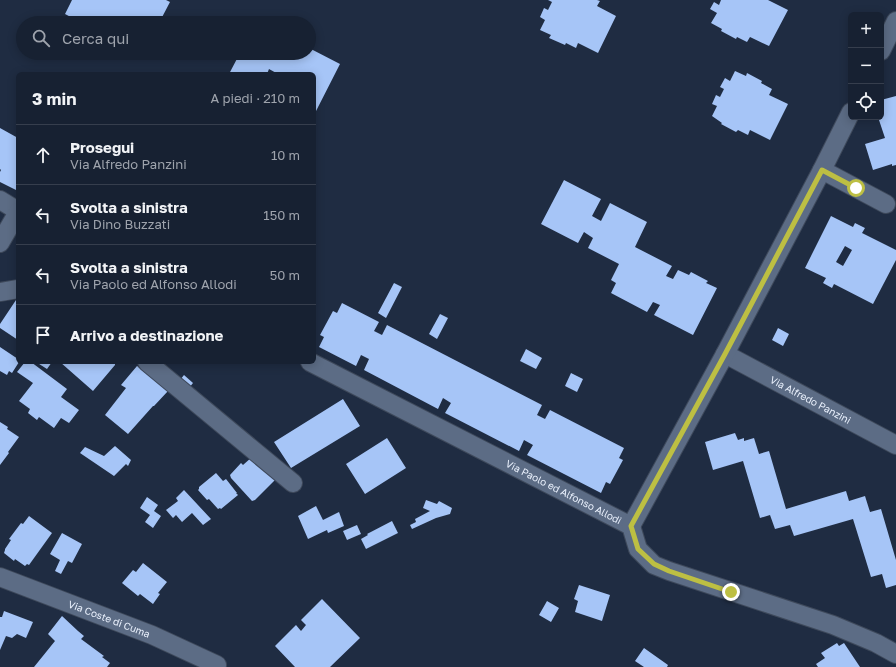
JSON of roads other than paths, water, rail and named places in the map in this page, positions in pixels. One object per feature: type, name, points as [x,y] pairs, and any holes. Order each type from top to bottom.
[{"type":"street","points":[[882,48],[896,21]]},
{"type":"street","points":[[631,526],[725,354],[848,118]]},
{"type":"street","points":[[822,170],[886,204]]},
{"type":"street","points":[[0,200],[16,211]]},
{"type":"street","points":[[0,243],[16,215]]},
{"type":"street","points":[[0,292],[16,289]]},
{"type":"street","name":"Via Alfredo Panzini","points":[[725,354],[896,445]]},
{"type":"street","points":[[148,364],[293,483]]},
{"type":"street","name":"Via Paolo ed Alfonso Allodi","points":[[314,364],[631,526],[638,549],[654,564],[669,571],[833,625],[876,642],[896,654]]},
{"type":"street","name":"Via Coste di Cuma","points":[[0,576],[152,635],[217,665]]}]
